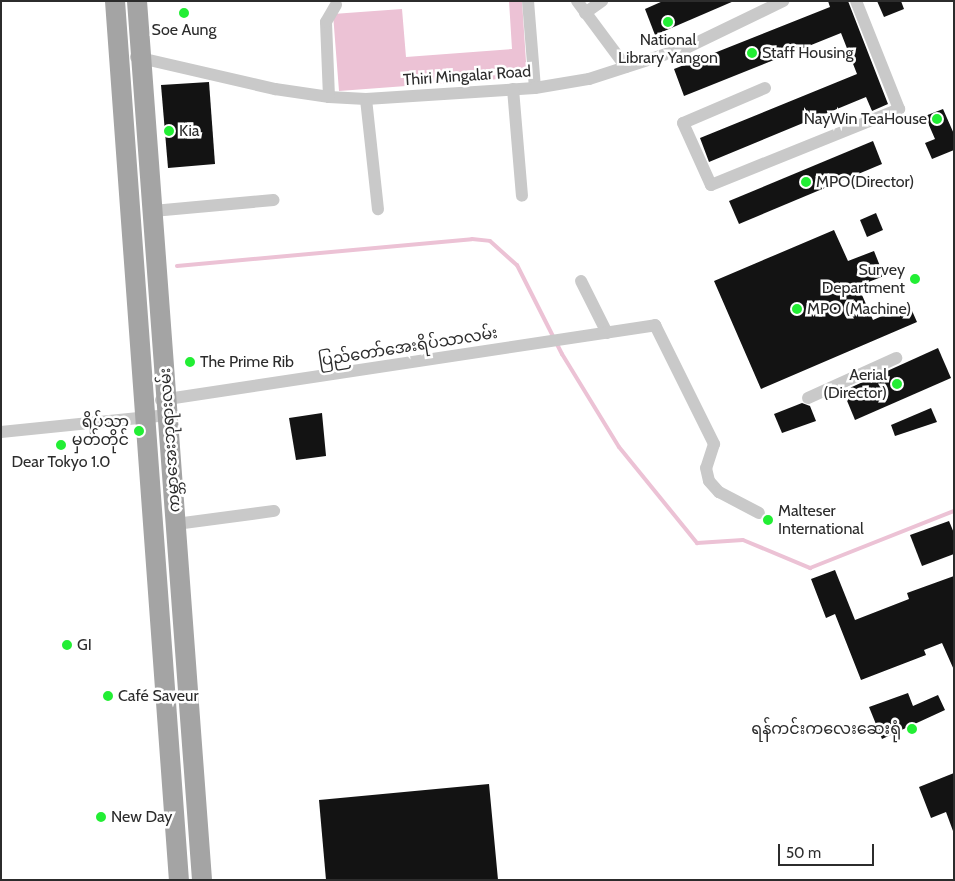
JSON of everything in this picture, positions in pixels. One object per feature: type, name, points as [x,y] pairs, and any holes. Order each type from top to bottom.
[{"type":"main road","name":"ကမ္ဘာအေးဘုရားလမ်း","points":[[115,1],[160,594],[179,880]]},
{"type":"main road","name":"ကမ္ဘာအေးဘုရားလမ်း","points":[[137,1],[202,880]]},
{"type":"main road","points":[[160,594],[180,592]]},
{"type":"street","points":[[528,1],[535,88]]},
{"type":"street","points":[[578,1],[626,67]]},
{"type":"street","points":[[585,13],[602,1]]},
{"type":"street","name":"Thiri Mingalar Road","points":[[119,54],[141,57],[275,89],[329,97],[366,99],[535,88],[589,79],[688,47],[783,1]]},
{"type":"street","points":[[765,88],[683,124],[711,185],[899,109],[856,1]]},
{"type":"street","points":[[329,97],[326,22],[336,5]]},
{"type":"street","points":[[513,89],[522,196]]},
{"type":"street","points":[[366,99],[378,209]]},
{"type":"street","points":[[153,211],[274,200]]},
{"type":"street","points":[[581,281],[607,333]]},
{"type":"street","name":"ပြည်တော်အေးရိပ်သာလမ်း","points":[[1,432],[167,407],[654,326],[714,444],[706,468],[709,482],[719,492],[759,513]]},
{"type":"street","points":[[808,398],[896,358]]},
{"type":"street","points":[[176,524],[274,511]]},
{"type":"shaded area","points":[[509,1],[522,1],[527,77],[339,91],[333,14],[402,9],[406,57],[512,49]]},
{"type":"building","name":"National Library Yangon","points":[[663,1],[734,1],[655,35],[645,9]]},
{"type":"building","points":[[828,1],[848,1],[888,104],[872,111],[866,97],[709,162],[700,138],[857,74],[841,33],[684,96],[674,69],[830,7]]},
{"type":"building","points":[[877,1],[901,1],[904,9],[884,17]]},
{"type":"building","points":[[209,82],[215,164],[168,168],[161,85]]},
{"type":"building","points":[[943,109],[954,134],[954,150],[932,159],[925,143],[935,139],[925,116]]},
{"type":"building","name":"MPO(Director)","points":[[873,141],[882,164],[739,224],[729,201]]},
{"type":"building","points":[[876,213],[883,230],[867,237],[860,220]]},
{"type":"building","name":"MPO (Machine)","points":[[834,230],[848,261],[874,251],[884,276],[858,286],[873,320],[909,304],[917,322],[761,389],[714,281]]},
{"type":"building","name":"Aerial (Director)","points":[[938,348],[951,378],[855,420],[843,391]]},
{"type":"building","points":[[802,403],[810,406],[816,421],[782,433],[774,414]]},
{"type":"building","points":[[931,408],[937,422],[895,436],[891,425]]},
{"type":"building","points":[[322,413],[326,456],[296,460],[289,418]]},
{"type":"building","points":[[949,521],[954,533],[954,554],[922,566],[910,535]]},
{"type":"building","points":[[835,570],[855,620],[909,599],[907,593],[954,576],[954,670],[942,643],[924,650],[926,655],[861,680],[835,614],[826,618],[811,579]]},
{"type":"building","points":[[908,693],[913,706],[938,695],[945,710],[882,739],[869,707]]},
{"type":"building","points":[[954,773],[953,831],[946,812],[931,818],[919,787]]},
{"type":"building","points":[[489,784],[498,880],[326,880],[319,800]]},
{"type":"waterway","points":[[177,266],[472,239],[490,241],[517,265],[562,354],[619,447],[697,543],[743,540],[810,568],[954,511]]},
{"type":"place","name":"Soe Aung","points":[[184,13]]},
{"type":"place","name":"National Library Yangon","points":[[668,22]]},
{"type":"place","name":"Staff Housing","points":[[752,53]]},
{"type":"place","name":"NayWin TeaHouse","points":[[937,119]]},
{"type":"place","name":"Kia","points":[[169,131]]},
{"type":"place","name":"MPO(Director)","points":[[806,182]]},
{"type":"place","name":"Survey Department","points":[[915,279]]},
{"type":"place","name":"MPO (Machine)","points":[[797,309]]},
{"type":"place","name":"The Prime Rib","points":[[190,362]]},
{"type":"place","name":"Aerial (Director)","points":[[897,384]]},
{"type":"place","name":"ရိပ်သာ မှတ်တိုင်","points":[[139,431]]},
{"type":"place","name":"Dear Tokyo 1.0","points":[[61,445]]},
{"type":"place","name":"Malteser International","points":[[768,520]]},
{"type":"place","name":"GI","points":[[67,645]]},
{"type":"place","name":"Café Saveur","points":[[108,696]]},
{"type":"place","name":"ရန်ကင်းကလေးဆေးရုံ","points":[[912,729]]},
{"type":"place","name":"New Day","points":[[101,817]]}]
